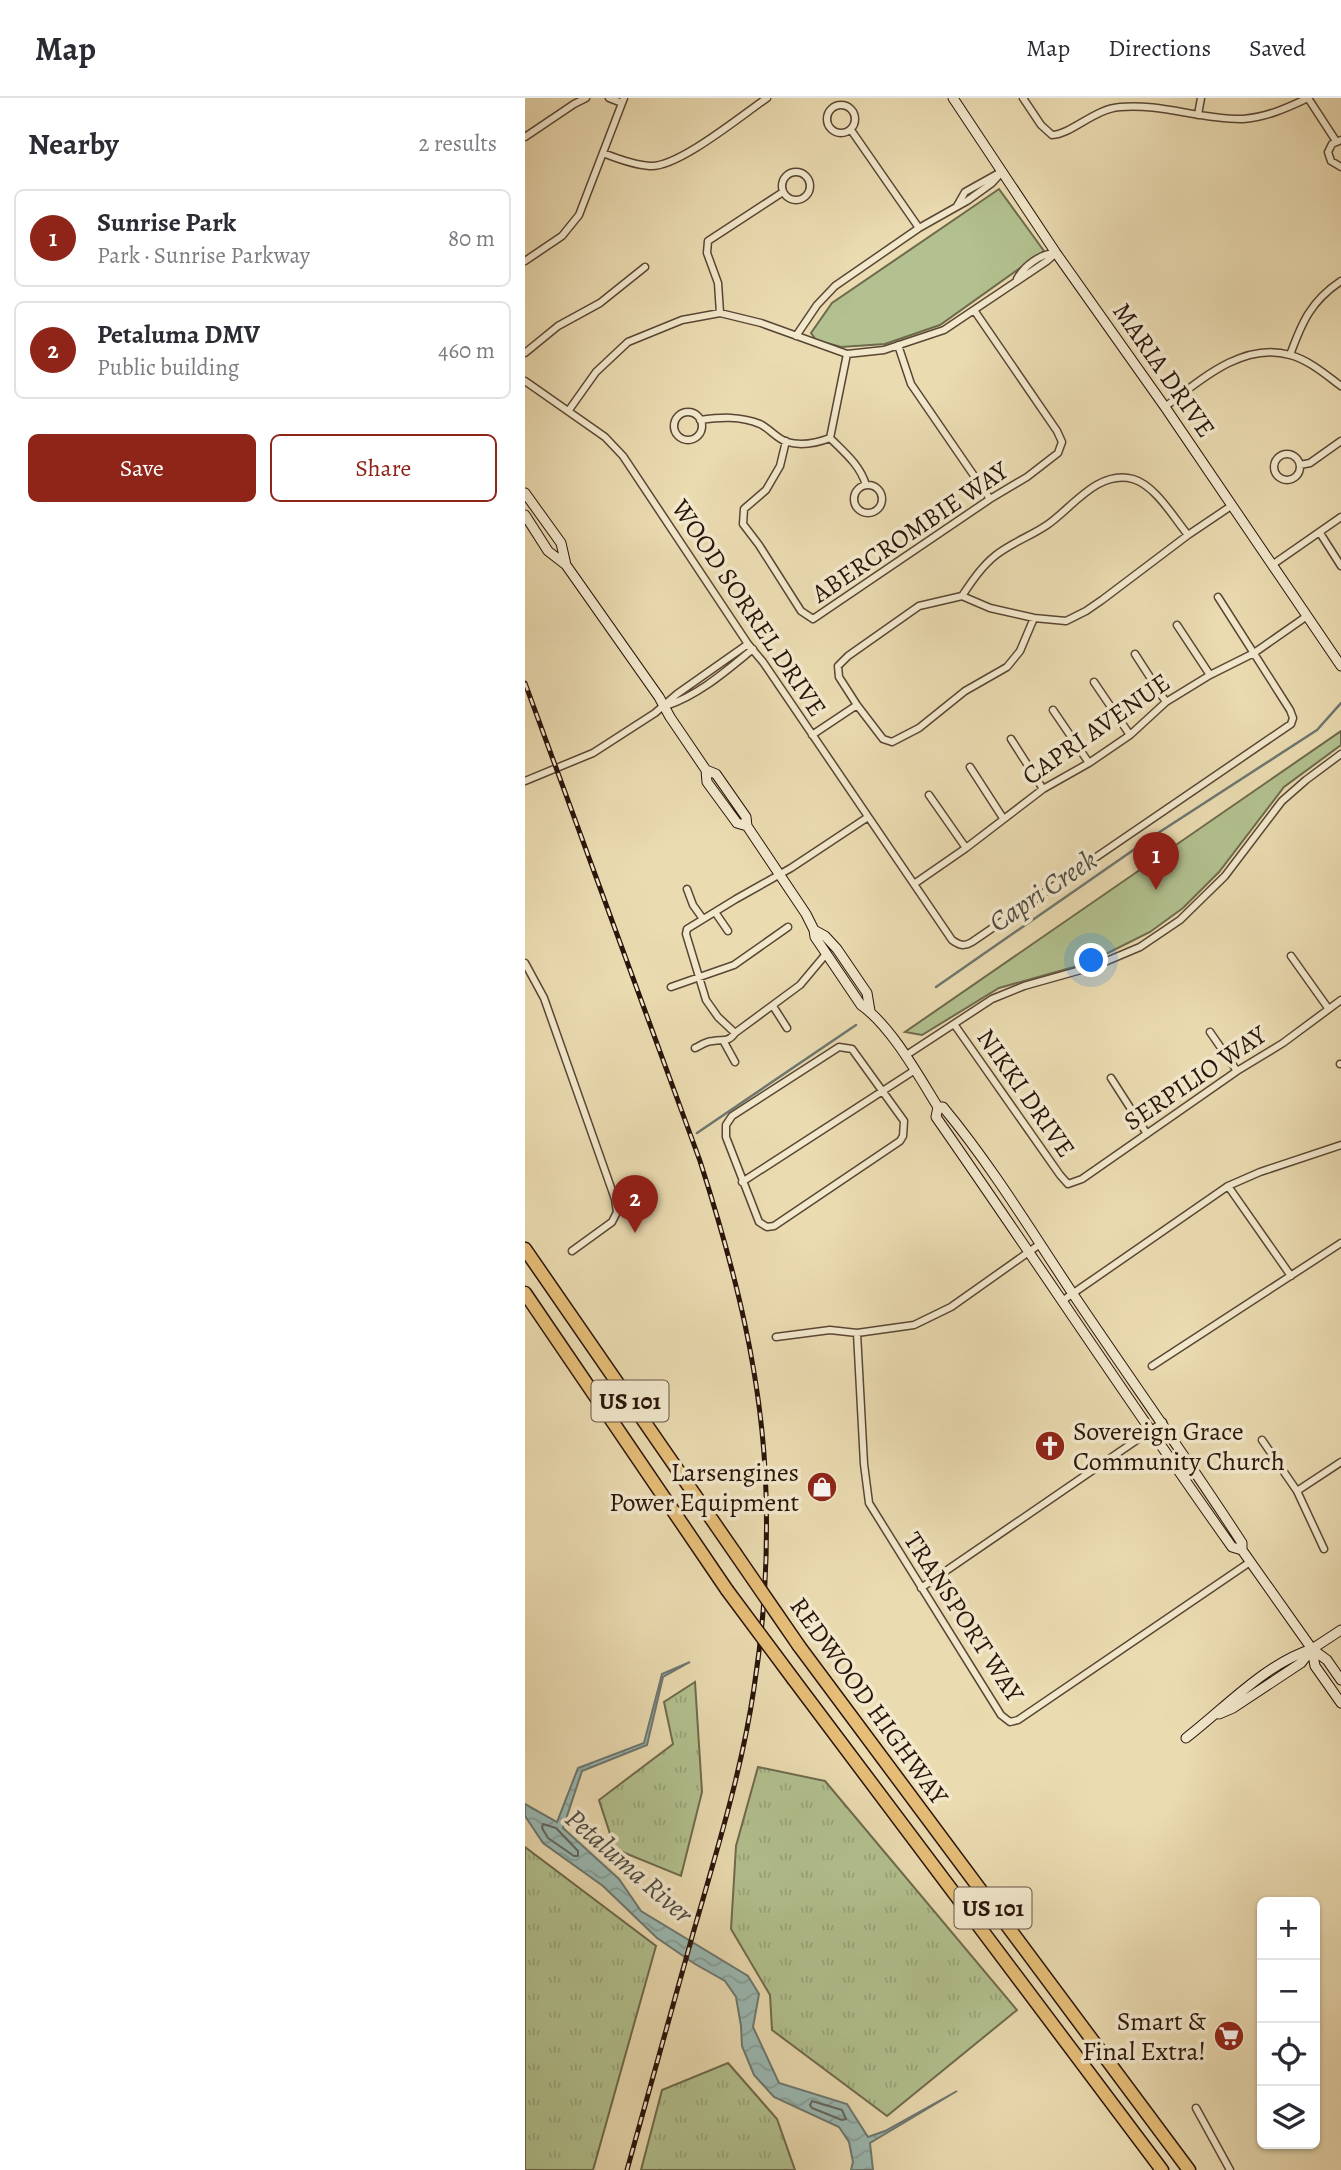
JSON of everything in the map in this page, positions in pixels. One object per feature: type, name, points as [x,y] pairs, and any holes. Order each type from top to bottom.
[{"type":"highway","name":"REDWOOD HIGHWAY","points":[[525,1249],[799,1646],[1189,2170]]},
{"type":"highway","name":"REDWOOD HIGHWAY","points":[[525,1293],[727,1590],[1162,2170]]},
{"type":"main road","name":"MARIA DRIVE","points":[[953,98],[1056,253],[1341,666]]},
{"type":"main road","points":[[525,493],[561,542],[566,565]]},
{"type":"main road","points":[[525,515],[548,551],[566,565],[664,707],[706,770],[707,782],[737,823],[747,826],[781,875],[814,930],[815,937],[861,1005],[870,1011],[905,1055],[938,1107],[936,1116],[1150,1431],[1232,1547],[1242,1550]]},
{"type":"main road","points":[[814,930],[825,936],[837,949],[867,993],[870,1011]]},
{"type":"main road","points":[[938,1107],[943,1107],[956,1123],[1163,1422],[1243,1543],[1242,1550],[1249,1562],[1312,1649],[1327,1660],[1341,1681]]},
{"type":"main road","points":[[1187,1738],[1217,1714],[1235,1695],[1295,1654],[1312,1649],[1341,1630]]},
{"type":"main road","points":[[1312,1649],[1315,1666],[1341,1703]]},
{"type":"street","points":[[525,137],[586,98]]},
{"type":"street","points":[[525,261],[562,236],[579,215],[623,100],[608,98]]},
{"type":"street","points":[[603,153],[652,167],[667,164],[767,98]]},
{"type":"street","points":[[1023,98],[1041,125],[1052,135],[1062,135],[1088,117],[1117,107],[1145,107],[1243,118],[1280,112],[1308,98],[1338,140],[1329,148],[1329,157],[1334,164],[1341,167]]},
{"type":"street","points":[[1116,98],[1117,107]]},
{"type":"street","points":[[1198,115],[1201,98]]},
{"type":"street","points":[[843,105],[851,109],[855,122],[851,130],[842,134],[832,131],[826,119],[830,110],[843,105]]},
{"type":"street","points":[[851,130],[919,228]]},
{"type":"street","points":[[796,336],[817,305],[835,286],[919,228],[956,208],[965,192],[1002,172]]},
{"type":"street","points":[[790,173],[804,174],[809,181],[809,191],[799,200],[790,199],[783,192],[783,179],[790,173]]},
{"type":"street","points":[[720,313],[718,284],[707,253],[708,241],[783,192]]},
{"type":"street","points":[[569,410],[596,372],[632,339],[682,320],[720,313],[761,323],[847,354],[884,350],[944,330],[1017,281],[1022,271],[1045,254],[1056,253]]},
{"type":"street","points":[[525,353],[558,326],[600,303],[645,267]]},
{"type":"street","points":[[1290,355],[1312,306],[1341,281]]},
{"type":"street","name":"ABERCROMBIE WAY","points":[[786,442],[779,466],[766,490],[744,509],[742,518],[743,524],[801,611],[813,619],[990,499],[1027,477],[1058,453],[1062,442],[1057,431],[974,310]]},
{"type":"street","points":[[898,345],[911,384],[990,499]]},
{"type":"street","points":[[830,438],[847,354]]},
{"type":"street","points":[[1165,408],[1198,383],[1247,355],[1290,355],[1315,367],[1341,386]]},
{"type":"street","name":"WOOD SORREL DRIVE","points":[[525,381],[605,437],[623,456],[750,646],[958,945],[966,946],[1290,724],[1293,718],[1290,710],[1254,653]]},
{"type":"street","points":[[692,412],[700,420],[700,432],[694,439],[685,440],[675,432],[674,424],[680,414],[692,412]]},
{"type":"street","points":[[700,420],[737,418],[762,425],[786,442],[817,443],[830,438]]},
{"type":"street","points":[[830,438],[854,461],[866,485]]},
{"type":"street","points":[[1300,465],[1310,463],[1341,441]]},
{"type":"street","points":[[1289,454],[1296,458],[1300,465],[1299,474],[1287,481],[1276,475],[1273,466],[1277,458],[1289,454]]},
{"type":"street","points":[[962,596],[976,575],[996,555],[1047,525],[1095,486],[1117,478],[1132,479],[1149,487],[1188,535]]},
{"type":"street","points":[[866,485],[875,487],[881,494],[882,503],[872,513],[863,512],[855,502],[858,489],[866,485]]},
{"type":"street","points":[[1034,618],[1020,651],[1007,667],[965,691],[919,728],[892,742],[883,739],[839,677],[838,666],[848,656],[919,606],[962,596],[990,608],[1034,618],[1066,621],[1086,611],[1231,506]]},
{"type":"street","points":[[1272,565],[1341,517]]},
{"type":"street","points":[[1320,533],[1341,566]]},
{"type":"street","points":[[1218,597],[1254,653]]},
{"type":"street","name":"CAPRI AVENUE","points":[[915,884],[1043,789],[1089,763],[1130,735],[1166,702],[1210,675],[1254,653],[1307,616]]},
{"type":"street","points":[[1177,625],[1210,675]]},
{"type":"street","points":[[525,781],[593,753],[750,646]]},
{"type":"street","points":[[1135,654],[1166,702]]},
{"type":"street","points":[[1094,681],[1130,735]]},
{"type":"street","points":[[812,735],[857,705]]},
{"type":"street","points":[[1053,710],[1089,763]]},
{"type":"street","points":[[1011,739],[1043,789]]},
{"type":"street","points":[[905,1055],[992,999],[1024,986],[1095,967],[1140,947],[1180,920],[1225,876],[1282,801],[1341,754]]},
{"type":"street","points":[[970,767],[1003,818]]},
{"type":"street","points":[[929,795],[967,848]]},
{"type":"street","points":[[735,1033],[718,1017],[706,1000],[686,934],[690,926],[781,875],[868,817]]},
{"type":"street","points":[[687,889],[693,905],[703,919]]},
{"type":"street","points":[[715,912],[728,931]]},
{"type":"street","points":[[671,987],[734,965],[788,927]]},
{"type":"street","points":[[695,1048],[710,1041],[724,1042],[733,1037],[800,985],[826,954]]},
{"type":"street","points":[[1291,956],[1328,1009]]},
{"type":"street","points":[[525,963],[544,999],[615,1199],[617,1212],[612,1222],[572,1251]]},
{"type":"street","name":"SERPILIO WAY","points":[[1068,1184],[1082,1179],[1237,1071],[1283,1043],[1341,1000]]},
{"type":"street","points":[[773,1006],[787,1028]]},
{"type":"street","name":"NIKKI DRIVE","points":[[954,1024],[1068,1184]]},
{"type":"street","points":[[1210,1032],[1237,1071]]},
{"type":"street","points":[[724,1042],[735,1062]]},
{"type":"street","points":[[839,1046],[852,1049],[883,1091],[904,1121],[900,1142],[774,1226],[767,1227],[759,1222],[726,1137],[726,1125],[732,1115],[839,1046]]},
{"type":"street","points":[[743,1182],[915,1070]]},
{"type":"street","points":[[1111,1077],[1147,1134]]},
{"type":"street","points":[[1062,1301],[1228,1186],[1259,1171],[1341,1146]]},
{"type":"street","points":[[1228,1186],[1291,1276]]},
{"type":"street","points":[[1152,1366],[1341,1243]]},
{"type":"street","points":[[776,1337],[830,1330],[857,1334],[919,1323],[951,1307],[1040,1244]]},
{"type":"street","name":"TRANSPORT WAY","points":[[857,1334],[866,1492],[869,1503],[1001,1715],[1010,1722],[1018,1720],[1249,1562]]},
{"type":"street","points":[[921,1588],[1163,1422]]},
{"type":"street","points":[[1262,1440],[1297,1491],[1324,1549]]},
{"type":"street","points":[[1297,1491],[1341,1462]]},
{"type":"street","points":[[1196,2108],[1230,2170]]},
{"type":"green space","points":[[999,189],[1044,251],[940,325],[885,344],[841,347],[816,340],[811,333],[832,303]]},
{"type":"green space","points":[[1341,731],[1341,745],[1284,787],[1219,872],[1183,908],[1150,932],[1088,963],[999,988],[922,1035],[905,1032]]},
{"type":"green space","points":[[695,1682],[702,1792],[681,1876],[615,1849],[599,1800],[673,1744],[664,1702]]},
{"type":"green space","points":[[758,1767],[825,1781],[1017,2010],[887,2116],[772,2030],[770,1995],[731,1929],[736,1846]]},
{"type":"green space","points":[[525,1847],[656,1946],[593,2170],[525,2170]]},
{"type":"green space","points":[[728,2063],[777,2119],[795,2170],[641,2170],[662,2090]]},
{"type":"water","points":[[690,1662],[663,1677],[647,1745],[582,1771],[563,1828],[619,1879],[641,1911],[748,1976],[759,1994],[753,2027],[779,2083],[847,2104],[868,2137],[885,2131],[957,2091],[870,2143],[873,2170],[851,2170],[853,2162],[849,2142],[839,2127],[774,2097],[754,2075],[742,2046],[736,1997],[725,1981],[657,1938],[603,1886],[543,1843],[525,1816],[525,1804],[557,1822],[578,1768],[644,1743],[662,1674]]},
{"type":"waterway","name":"Capri Creek","points":[[936,987],[1155,835],[1317,730],[1341,703]]},
{"type":"waterway","name":"Capri Creek","points":[[697,1133],[856,1025]]},
{"type":"railway","points":[[525,683],[713,1202],[745,1325],[764,1450],[765,1591],[749,1719],[728,1810],[627,2170]]},
{"type":"place","name":"Sunrise Park","points":[[1156,890]]},
{"type":"place","name":"Petaluma DMV","points":[[635,1233]]},
{"type":"place","name":"Sovereign Grace Community Church","points":[[1050,1446]]},
{"type":"place","name":"Larsengines Power Equipment","points":[[822,1487]]},
{"type":"place","name":"Smart & Final Extra!","points":[[1229,2036]]},
{"type":"water label","name":"Petaluma River","points":[[629,1866]]}]
